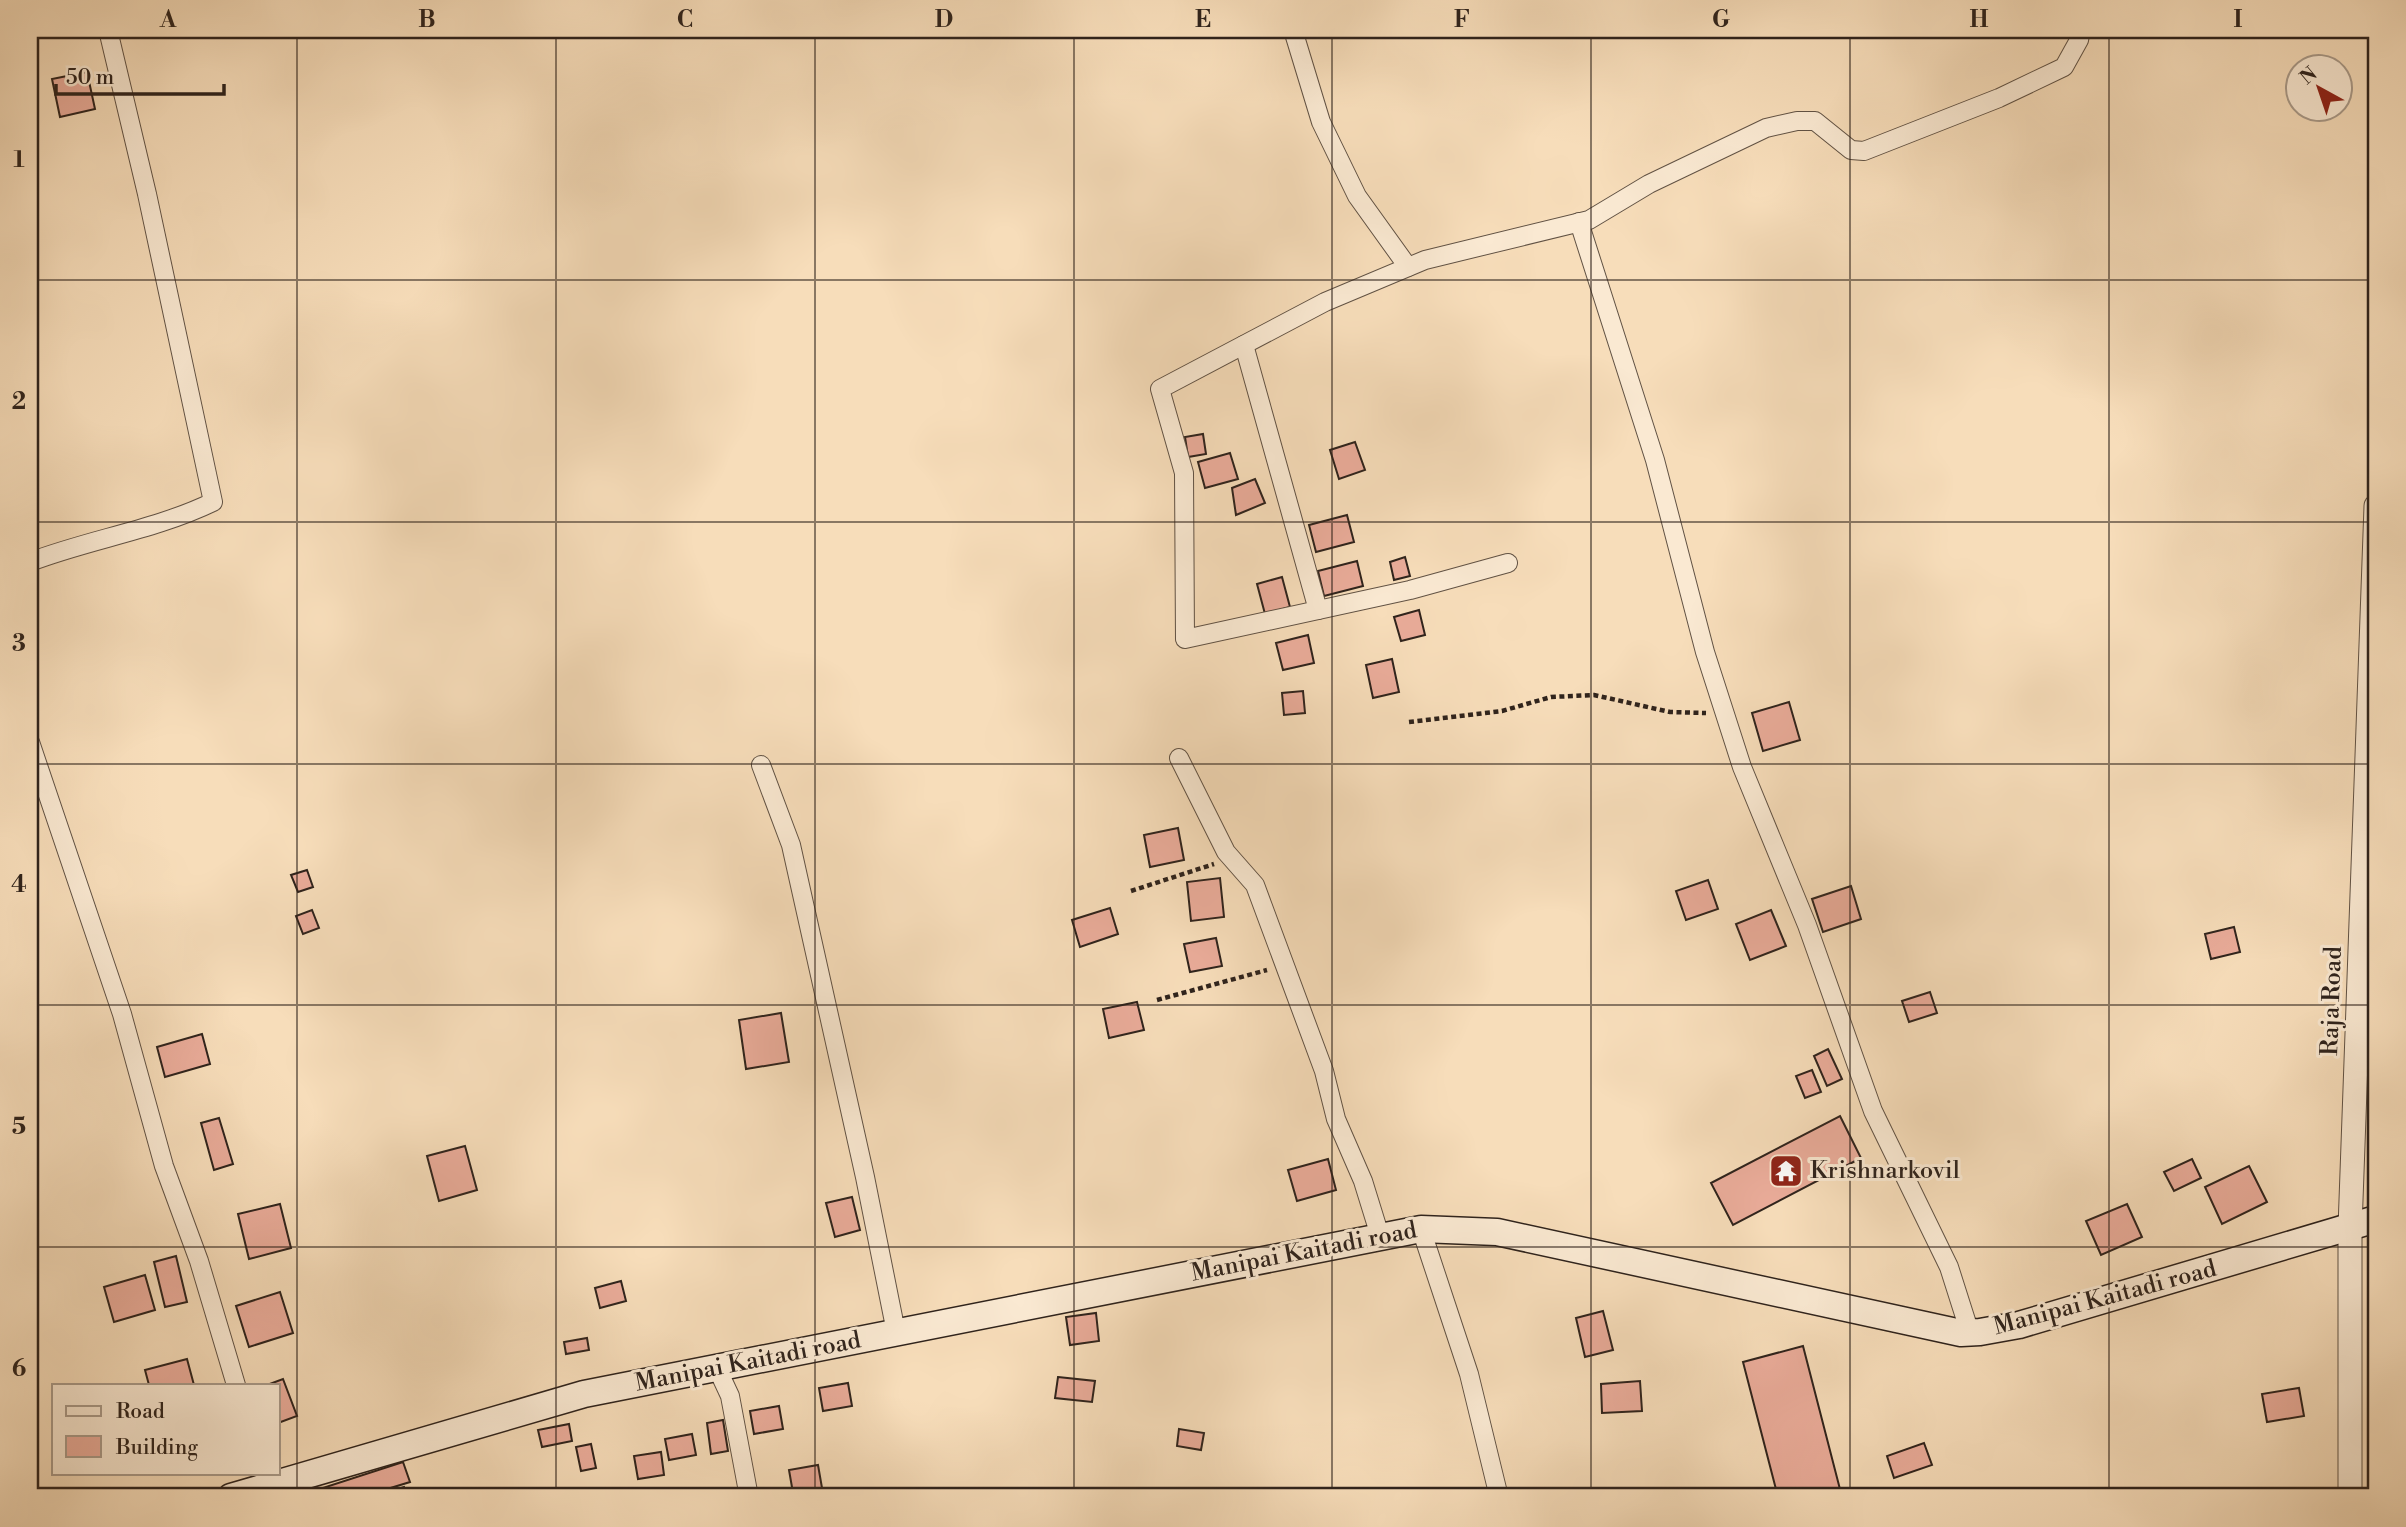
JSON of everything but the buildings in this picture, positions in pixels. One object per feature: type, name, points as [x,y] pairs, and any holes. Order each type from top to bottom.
[{"type":"main road","name":"Manipai Kaitadi road","points":[[231,1497],[264,1480],[584,1394],[1421,1229],[1497,1232],[1970,1333],[2019,1325],[2376,1219]]},
{"type":"street","points":[[30,562],[54,552],[185,516],[213,502],[147,194],[108,30]]},
{"type":"street","points":[[1293,30],[1321,122],[1357,196],[1408,267]]},
{"type":"street","points":[[1508,563],[1410,590],[1185,639],[1184,474],[1160,389],[1325,302],[1425,260],[1589,220],[1649,184],[1766,128],[1797,121],[1815,121],[1851,150],[1864,151],[1999,98],[2064,67],[2081,30]]},
{"type":"street","points":[[1579,222],[1655,460],[1705,652],[1742,766],[1807,925],[1873,1111],[1949,1267],[1970,1333]]},
{"type":"street","points":[[1244,345],[1318,610]]},
{"type":"street","name":"Raja Road","points":[[2350,1497],[2350,1228],[2376,506]]},
{"type":"street","points":[[30,743],[122,1014],[164,1166],[199,1261],[236,1384]]},
{"type":"street","points":[[1179,758],[1226,852],[1255,885],[1324,1071],[1336,1119],[1363,1181],[1380,1236]]},
{"type":"street","points":[[761,765],[790,845],[865,1177],[896,1332]]},
{"type":"street","points":[[1421,1229],[1469,1374],[1499,1497]]},
{"type":"street","points":[[717,1368],[730,1396],[749,1497]]},
{"type":"path","points":[[1409,722],[1502,711],[1551,697],[1594,695],[1670,712],[1703,712],[1728,724]]},
{"type":"path","points":[[1131,891],[1232,858]]},
{"type":"path","points":[[1157,1000],[1284,965]]},
{"type":"place","name":"Krishnarkovil","points":[[1786,1171]]}]
